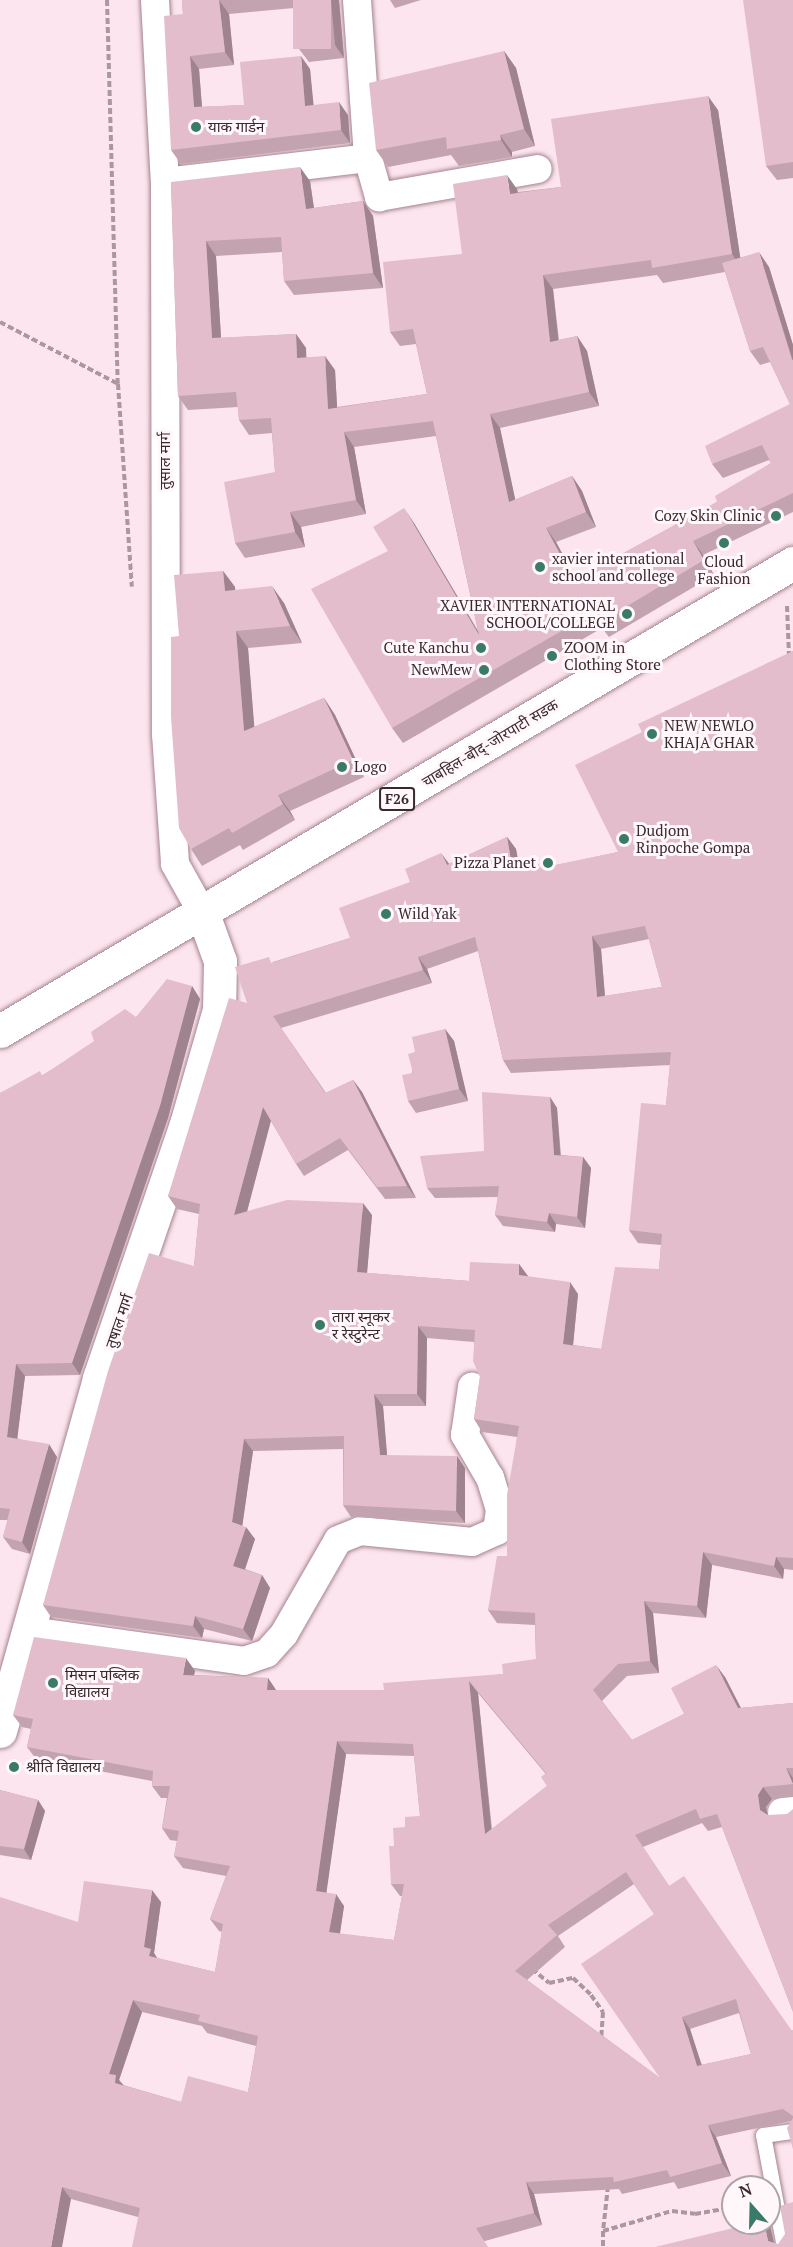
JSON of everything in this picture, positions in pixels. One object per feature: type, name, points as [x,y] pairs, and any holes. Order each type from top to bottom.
[{"type":"main road","name":"चाबहिल-बौद्-जोरपाटी सडक","points":[[0,1031],[203,914],[787,567]]},
{"type":"main road","name":"तुषाल मार्ग","points":[[0,1731],[31,1631],[99,1378],[186,1124],[219,1010],[220,961],[203,914]]},
{"type":"street","name":"तुसाल मार्ग","points":[[155,0],[165,182],[166,734],[175,864],[203,914]]},
{"type":"street","points":[[357,0],[368,158],[379,197],[538,169]]},
{"type":"street","points":[[165,182],[368,158]]},
{"type":"street","points":[[31,1631],[244,1661],[267,1653],[284,1634],[338,1540],[360,1531],[472,1542],[496,1531],[500,1510],[490,1478],[465,1435],[472,1387]]},
{"type":"lane","points":[[784,2247],[763,2135],[793,2132]]},
{"type":"path","points":[[107,0],[118,384],[133,598]]},
{"type":"path","points":[[0,322],[118,384]]},
{"type":"path","points":[[787,567],[789,659]]},
{"type":"path","points":[[524,1962],[549,1983],[573,1978],[591,1995],[603,2012],[601,2045]]},
{"type":"path","points":[[603,2247],[608,2181]]},
{"type":"path","points":[[603,2231],[672,2211],[695,2214],[721,2209]]},
{"type":"building","points":[[182,0],[219,0],[225,52],[190,56],[194,107],[244,105],[240,62],[301,56],[305,106],[339,102],[341,130],[171,150],[164,16],[183,14]]},
{"type":"building","points":[[293,0],[331,0],[331,49],[293,49]]},
{"type":"building","points":[[743,0],[793,0],[793,162],[766,166]]},
{"type":"building","points":[[504,51],[524,129],[500,135],[501,140],[447,149],[446,137],[376,150],[369,83]]},
{"type":"building","points":[[708,96],[732,254],[652,268],[651,260],[543,275],[550,342],[577,336],[589,392],[490,414],[509,502],[572,476],[586,512],[546,528],[574,580],[717,502],[715,496],[771,463],[762,445],[712,464],[705,446],[790,404],[763,347],[750,351],[722,263],[759,252],[793,360],[793,493],[693,541],[704,560],[599,623],[593,613],[392,728],[311,589],[388,551],[373,527],[404,508],[479,635],[433,421],[344,432],[356,500],[290,512],[295,532],[235,543],[224,482],[275,472],[271,418],[239,420],[236,392],[178,396],[171,182],[300,167],[306,209],[363,201],[373,273],[284,281],[281,237],[206,241],[212,338],[296,334],[297,358],[325,356],[328,409],[427,394],[413,329],[390,332],[383,262],[462,254],[453,184],[507,175],[510,194],[561,187],[551,119]]},
{"type":"building","points":[[223,571],[225,591],[272,586],[290,626],[236,631],[244,731],[324,698],[353,760],[278,795],[283,804],[232,833],[229,828],[191,849],[179,828],[171,717],[171,637],[179,636],[174,575]]},
{"type":"building","points":[[793,651],[793,1558],[776,1557],[774,1566],[703,1552],[697,1606],[644,1601],[650,1661],[618,1664],[593,1690],[632,1740],[684,1714],[671,1688],[716,1665],[738,1708],[793,1703],[793,1768],[786,1768],[793,1784],[763,1787],[758,1795],[760,1810],[768,1815],[787,1814],[793,1809],[793,2012],[717,1814],[700,1819],[696,1809],[635,1835],[669,1886],[684,1876],[793,2030],[793,2116],[783,2109],[708,2125],[722,2163],[670,2177],[667,2170],[614,2182],[613,2177],[526,2182],[534,2213],[476,2228],[488,2247],[132,2247],[140,2208],[62,2187],[51,2247],[0,2247],[0,1897],[78,1922],[84,1881],[152,1890],[144,1947],[151,1949],[149,1956],[215,1972],[223,1924],[210,1919],[230,1866],[174,1856],[179,1831],[162,1828],[170,1786],[152,1786],[153,1771],[27,1747],[33,1719],[13,1715],[34,1637],[186,1658],[183,1675],[268,1678],[267,1690],[384,1690],[383,1683],[503,1674],[502,1664],[536,1659],[535,1613],[488,1610],[497,1556],[507,1556],[507,1495],[519,1426],[474,1419],[480,1377],[473,1361],[475,1330],[418,1326],[417,1394],[374,1394],[380,1455],[457,1456],[456,1511],[343,1505],[344,1436],[244,1439],[232,1522],[246,1527],[233,1566],[262,1575],[243,1629],[195,1616],[193,1626],[43,1605],[108,1371],[149,1253],[194,1266],[200,1204],[168,1196],[229,998],[247,1003],[235,967],[269,957],[271,963],[350,938],[339,908],[410,882],[405,869],[441,853],[447,865],[507,837],[512,866],[538,861],[540,868],[618,852],[575,765],[642,732],[638,724]],"holes":[[[645,926],[662,987],[597,997],[592,936]],[[475,937],[503,1060],[671,1052],[666,1105],[641,1103],[629,1230],[662,1234],[659,1269],[615,1267],[601,1349],[563,1344],[570,1282],[519,1275],[519,1264],[470,1262],[469,1281],[357,1272],[363,1203],[287,1200],[234,1215],[263,1107],[296,1164],[340,1138],[377,1187],[407,1186],[353,1080],[325,1093],[273,1016],[423,970],[418,957]],[[469,1681],[546,1773],[541,1777],[547,1786],[485,1834]],[[337,1741],[413,1744],[420,1816],[405,1817],[405,1827],[393,1828],[394,1846],[389,1846],[391,1884],[404,1884],[394,1940],[329,1932],[336,1894],[316,1891]],[[626,1872],[654,1914],[581,1964],[660,2078],[515,1971],[557,1935],[548,1925]],[[736,1999],[751,2054],[697,2066],[682,2017]],[[133,2000],[200,2015],[198,2021],[258,2036],[248,2092],[188,2076],[181,2102],[115,2083],[116,2075],[109,2074]]]},
{"type":"building","points":[[167,979],[192,986],[160,1106],[72,1363],[16,1364],[7,1437],[49,1444],[22,1542],[3,1537],[10,1509],[0,1508],[0,1093],[40,1071],[42,1076],[94,1041],[91,1032],[125,1009],[136,1017]]},
{"type":"building","points":[[445,1029],[459,1089],[408,1101],[402,1075],[413,1073],[408,1054],[415,1052],[412,1037]]},
{"type":"building","points":[[482,1092],[550,1097],[554,1155],[583,1157],[577,1217],[549,1213],[547,1222],[495,1215],[499,1186],[427,1188],[420,1156],[484,1151]]},
{"type":"building","points":[[0,1790],[38,1800],[24,1849],[0,1846]]},
{"type":"building","points":[[793,2118],[793,2149],[787,2128]]},
{"type":"building","points":[[793,2202],[793,2247],[655,2247],[721,2231],[721,2235],[767,2235],[768,2241],[778,2244],[785,2234],[781,2206]]},
{"type":"place","name":"याक गार्डन","points":[[196,127]]},
{"type":"place","name":"Cozy Skin Clinic","points":[[776,516]]},
{"type":"place","name":"Cloud Fashion","points":[[724,543]]},
{"type":"place","name":"xavier international school and college","points":[[540,567]]},
{"type":"place","name":"XAVIER INTERNATIONAL SCHOOL/COLLEGE","points":[[627,614]]},
{"type":"place","name":"Cute Kanchu","points":[[481,648]]},
{"type":"place","name":"ZOOM in Clothing Store","points":[[552,656]]},
{"type":"place","name":"NewMew","points":[[484,670]]},
{"type":"place","name":"NEW NEWLO KHAJA GHAR","points":[[652,734]]},
{"type":"place","name":"Logo","points":[[342,767]]},
{"type":"place","name":"Dudjom Rinpoche Gompa","points":[[624,839]]},
{"type":"place","name":"Pizza Planet","points":[[548,863]]},
{"type":"place","name":"Wild Yak","points":[[386,914]]},
{"type":"place","name":"तारा स्नूकर र रेस्टुरेन्ट","points":[[320,1325]]},
{"type":"place","name":"मिसन पब्लिक विद्यालय","points":[[53,1683]]},
{"type":"place","name":"श्रीति विद्यालय","points":[[14,1767]]}]
